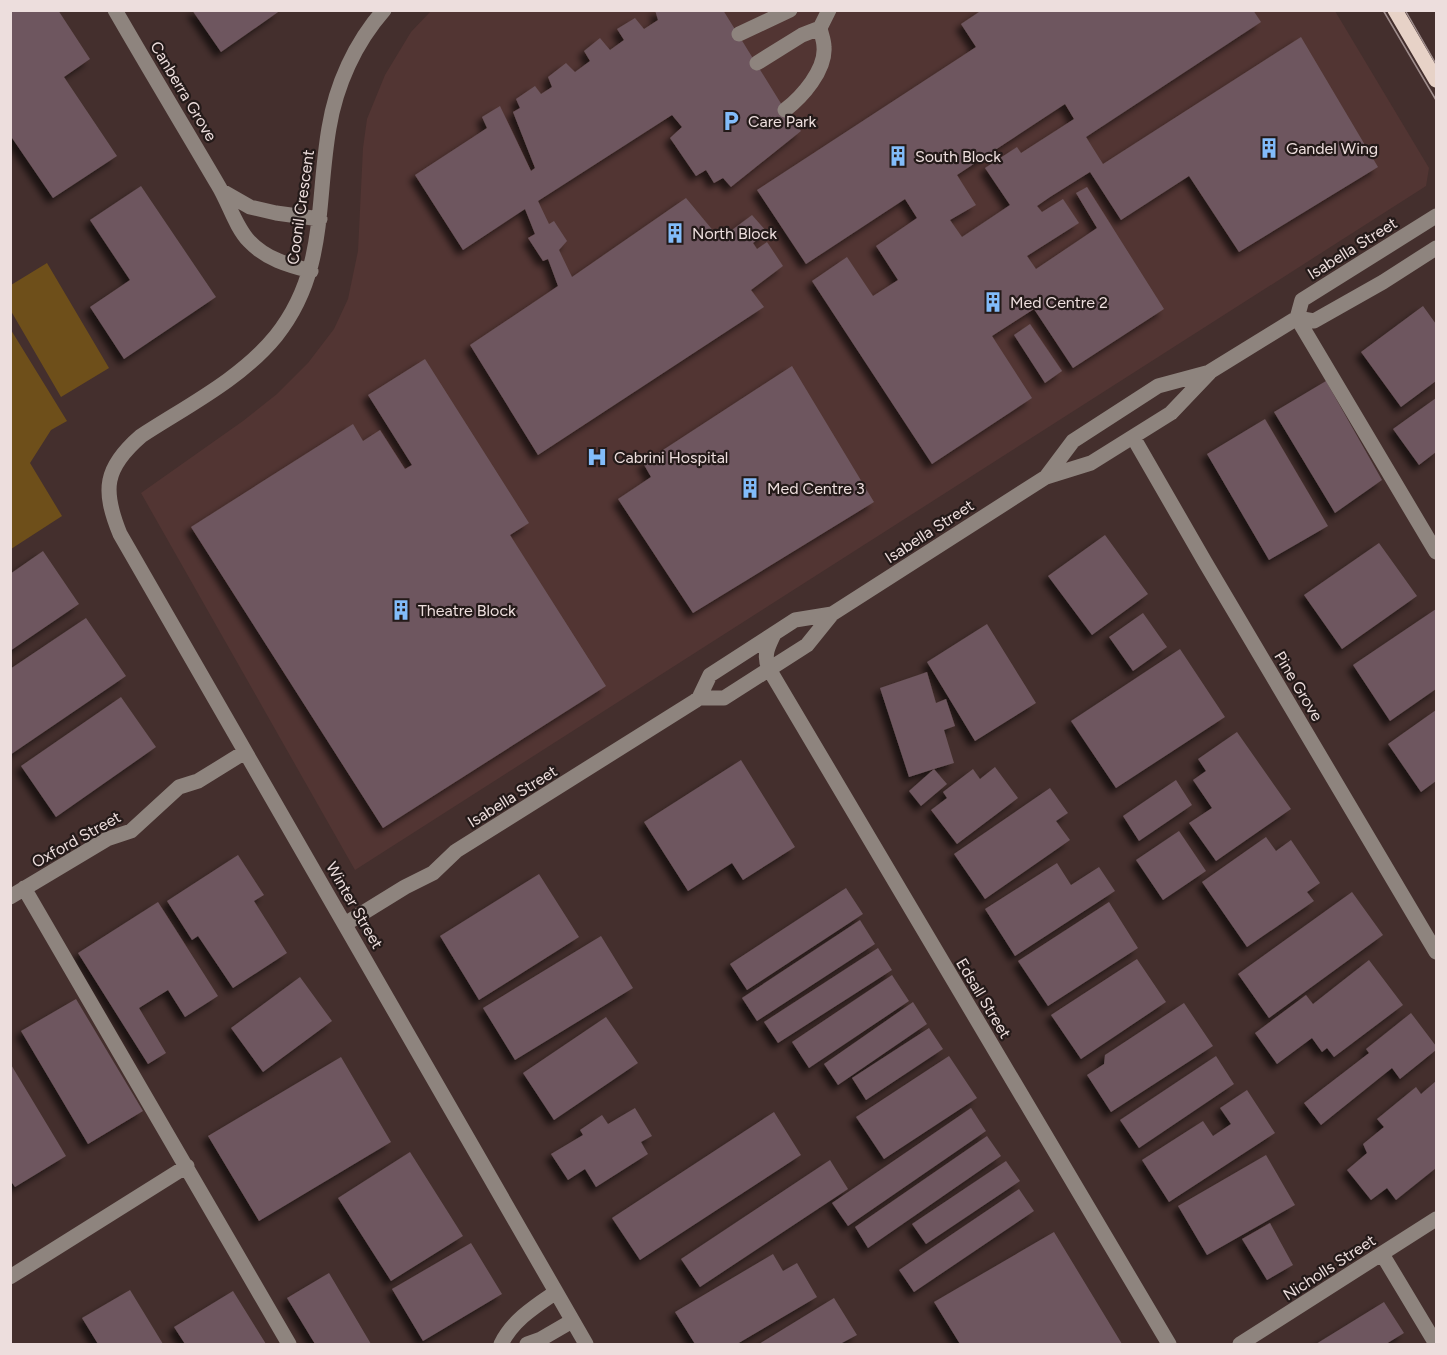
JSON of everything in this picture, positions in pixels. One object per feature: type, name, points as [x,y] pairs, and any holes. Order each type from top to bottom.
[{"type":"main road","points":[[1395,10],[1437,80]]},
{"type":"street","name":"Canberra Grove","points":[[115,10],[249,241],[281,263],[311,271]]},
{"type":"street","name":"Coonil Crescent","points":[[110,479],[117,462],[135,442],[239,372],[256,356],[276,336],[302,296],[311,271],[320,219],[329,128],[338,89],[355,50],[384,10]]},
{"type":"street","points":[[739,34],[790,10]]},
{"type":"street","points":[[785,110],[803,96],[814,80],[825,49],[820,28],[829,10]]},
{"type":"street","points":[[757,63],[802,35],[820,28]]},
{"type":"street","name":"Canberra Grove","points":[[222,191],[250,207],[320,219]]},
{"type":"street","name":"Isabella Street","points":[[1297,318],[1302,300],[1437,216]]},
{"type":"street","name":"Isabella Street","points":[[345,924],[405,887],[433,873],[456,851],[699,698],[724,698],[807,645],[832,614],[1046,477],[1091,463],[1171,413],[1211,371],[1297,318],[1314,321],[1437,248]]},
{"type":"street","points":[[1297,318],[1437,552]]},
{"type":"street","name":"Isabella Street","points":[[1046,477],[1073,441],[1158,386],[1211,371]]},
{"type":"street","name":"Pine Grove","points":[[1133,437],[1437,952]]},
{"type":"street","name":"Winter Street","points":[[110,479],[109,504],[120,534],[586,1344]]},
{"type":"street","name":"Isabella Street","points":[[699,698],[710,675],[795,620],[832,614]]},
{"type":"street","points":[[769,669],[765,660],[774,634]]},
{"type":"street","name":"Edsall Street","points":[[769,669],[1168,1344]]},
{"type":"street","name":"Oxford Street","points":[[10,897],[107,839],[131,831],[178,787],[198,780],[245,752]]},
{"type":"street","points":[[24,888],[289,1344]]},
{"type":"street","points":[[10,1276],[187,1166]]},
{"type":"street","name":"Nicholls Street","points":[[1240,1344],[1437,1219]]},
{"type":"street","points":[[1382,1254],[1437,1344]]},
{"type":"street","points":[[501,1344],[508,1331],[526,1313],[556,1293]]},
{"type":"street","points":[[527,1344],[541,1339],[572,1321]]},
{"type":"shaded area","name":"Cabrini Hospital","points":[[431,11],[1335,11],[1429,168],[1426,186],[355,870],[141,493],[243,421],[277,394],[308,363],[334,329],[348,299],[358,251],[363,148],[367,119],[385,75],[411,32]]},
{"type":"shaded area","points":[[47,263],[109,368],[61,397],[11,311],[11,285]]},
{"type":"shaded area","points":[[11,330],[67,421],[51,430],[30,463],[62,516],[11,549]]},
{"type":"building","points":[[10,10],[58,10],[90,59],[64,77],[117,156],[53,198],[10,135]]},
{"type":"building","points":[[192,10],[281,10],[221,52]]},
{"type":"building","name":"North Block","points":[[655,10],[723,10],[785,110],[801,131],[731,187],[723,178],[714,183],[706,170],[696,176],[670,138],[682,127],[672,115],[538,201],[549,224],[554,221],[567,241],[559,250],[572,277],[686,198],[720,239],[752,215],[767,232],[753,243],[757,249],[767,242],[783,266],[751,290],[764,307],[538,455],[470,345],[558,286],[548,259],[543,261],[528,238],[535,234],[525,209],[463,250],[415,175],[487,128],[482,117],[500,106],[531,171],[535,168],[513,112],[520,108],[516,99],[535,86],[541,94],[552,87],[548,77],[566,63],[575,72],[590,61],[584,51],[600,38],[610,50],[624,40],[617,29],[635,18],[644,29],[658,20]]},
{"type":"building","points":[[982,10],[1253,10],[1261,22],[1086,137],[1103,164],[1301,37],[1378,167],[1239,252],[1189,176],[1121,220],[1090,172],[1050,197],[1037,206],[1042,212],[1063,199],[1079,223],[1027,256],[1036,269],[1097,228],[1076,193],[1087,187],[1164,309],[1073,368],[1034,309],[992,336],[1032,398],[932,464],[812,281],[847,257],[873,296],[898,280],[876,246],[917,218],[905,199],[806,264],[757,190],[976,47],[961,24]],"holes":[[[1065,104],[1074,119],[1021,153],[1017,147],[985,168],[1010,205],[962,237],[950,220],[976,205],[957,175]]]},
{"type":"building","points":[[141,186],[216,297],[124,359],[90,307],[130,280],[90,220]]},
{"type":"building","points":[[1423,306],[1436,324],[1436,381],[1401,407],[1361,352]]},
{"type":"building","points":[[1030,324],[1062,371],[1045,383],[1014,335]]},
{"type":"building","name":"Theatre Block","points":[[425,359],[529,523],[510,535],[606,686],[383,828],[191,527],[353,424],[363,441],[380,430],[405,469],[412,465],[368,395]]},
{"type":"building","name":"Med Centre 3","points":[[792,366],[874,502],[693,613],[618,499],[651,477],[643,463]]},
{"type":"building","points":[[1326,381],[1382,480],[1335,513],[1274,412]]},
{"type":"building","points":[[1436,398],[1436,452],[1419,465],[1393,429]]},
{"type":"building","points":[[1265,419],[1328,526],[1269,560],[1207,454]]},
{"type":"building","points":[[1105,535],[1148,594],[1092,635],[1048,576]]},
{"type":"building","points":[[1379,543],[1417,596],[1342,649],[1304,595]]},
{"type":"building","points":[[43,551],[79,604],[10,651],[10,574]]},
{"type":"building","points":[[1436,609],[1436,689],[1390,721],[1353,665]]},
{"type":"building","points":[[1143,613],[1167,647],[1133,671],[1109,637]]},
{"type":"building","points":[[86,618],[126,676],[10,755],[10,669]]},
{"type":"building","points":[[987,624],[1036,703],[975,741],[927,662]]},
{"type":"building","points":[[1180,649],[1225,717],[1116,788],[1071,721]]},
{"type":"building","points":[[927,672],[936,703],[946,699],[955,726],[944,730],[954,763],[909,777],[880,688]]},
{"type":"building","points":[[121,697],[156,747],[56,817],[21,766]]},
{"type":"building","points":[[1436,710],[1436,781],[1421,792],[1388,744]]},
{"type":"building","points":[[1237,732],[1291,809],[1216,861],[1189,823],[1212,808],[1193,780],[1206,771],[1198,759]]},
{"type":"building","points":[[741,760],[795,847],[743,880],[732,863],[688,891],[644,822]]},
{"type":"building","points":[[995,767],[1018,798],[957,844],[931,810],[947,798],[943,792],[973,769],[980,779]]},
{"type":"building","points":[[934,769],[947,784],[921,806],[909,791]]},
{"type":"building","points":[[1176,780],[1192,805],[1139,841],[1123,816]]},
{"type":"building","points":[[1050,788],[1068,813],[1056,821],[1070,840],[985,899],[954,854]]},
{"type":"building","points":[[1179,831],[1206,871],[1163,900],[1136,860]]},
{"type":"building","points":[[1266,837],[1276,851],[1291,840],[1320,883],[1307,892],[1314,901],[1247,947],[1202,882]]},
{"type":"building","points":[[238,855],[264,895],[254,901],[287,953],[233,988],[198,936],[192,940],[167,901]]},
{"type":"building","points":[[1057,863],[1071,885],[1099,867],[1115,891],[1015,956],[985,909]]},
{"type":"building","points":[[539,874],[579,937],[479,1000],[440,936]]},
{"type":"building","points":[[846,888],[863,914],[747,990],[730,964]]},
{"type":"building","points":[[1352,892],[1383,935],[1269,1018],[1238,974]]},
{"type":"building","points":[[158,902],[218,996],[185,1017],[168,990],[139,1008],[166,1053],[148,1064],[78,953]]},
{"type":"building","points":[[1109,902],[1138,948],[1048,1006],[1018,961]]},
{"type":"building","points":[[860,920],[875,944],[757,1021],[742,998]]},
{"type":"building","points":[[601,936],[633,988],[515,1060],[483,1008]]},
{"type":"building","points":[[878,948],[892,970],[778,1043],[764,1022]]},
{"type":"building","points":[[1137,959],[1166,1002],[1081,1059],[1051,1015]]},
{"type":"building","points":[[1369,960],[1403,1005],[1334,1057],[1327,1048],[1322,1052],[1312,1038],[1277,1064],[1255,1033],[1306,995],[1313,1004]]},
{"type":"building","points":[[892,975],[909,1001],[809,1068],[792,1042]]},
{"type":"building","points":[[300,977],[332,1021],[263,1072],[231,1028]]},
{"type":"building","points":[[76,999],[143,1111],[88,1144],[21,1031]]},
{"type":"building","points":[[913,1002],[927,1024],[838,1085],[824,1064]]},
{"type":"building","points":[[1184,1003],[1213,1046],[1111,1112],[1087,1075],[1104,1064],[1105,1055]]},
{"type":"building","points":[[1411,1013],[1436,1046],[1436,1050],[1400,1079],[1392,1068],[1321,1125],[1304,1103],[1369,1053],[1366,1049]]},
{"type":"building","points":[[606,1017],[638,1063],[554,1120],[523,1073]]},
{"type":"building","points":[[929,1028],[943,1049],[866,1100],[852,1078]]},
{"type":"building","points":[[949,1056],[977,1098],[884,1159],[856,1117]]},
{"type":"building","points":[[1216,1056],[1234,1084],[1139,1148],[1120,1120]]},
{"type":"building","points":[[341,1057],[391,1142],[259,1221],[208,1136]]},
{"type":"building","points":[[10,1063],[66,1156],[15,1187],[10,1180]]},
{"type":"building","points":[[1436,1081],[1436,1168],[1396,1200],[1387,1188],[1371,1200],[1347,1170],[1367,1153],[1363,1144],[1384,1127],[1377,1119],[1416,1087],[1421,1094]]},
{"type":"building","points":[[1247,1090],[1275,1133],[1169,1202],[1142,1160],[1203,1121],[1213,1136],[1231,1124],[1220,1108]]},
{"type":"building","points":[[635,1108],[652,1136],[641,1142],[648,1154],[596,1187],[585,1169],[568,1180],[551,1154],[583,1135],[580,1130],[602,1115],[608,1124]]},
{"type":"building","points":[[971,1108],[986,1131],[848,1226],[832,1203]]},
{"type":"building","points":[[774,1112],[801,1155],[640,1260],[612,1218]]},
{"type":"building","points":[[987,1136],[1001,1156],[868,1248],[855,1227]]},
{"type":"building","points":[[410,1152],[463,1236],[391,1281],[338,1198]]},
{"type":"building","points":[[1266,1155],[1295,1205],[1207,1255],[1178,1206]]},
{"type":"building","points":[[830,1160],[848,1189],[700,1287],[681,1259]]},
{"type":"building","points":[[1006,1161],[1020,1181],[926,1244],[912,1224]]},
{"type":"building","points":[[1019,1189],[1034,1211],[914,1292],[899,1270]]},
{"type":"building","points":[[1270,1223],[1293,1265],[1267,1280],[1242,1239]]},
{"type":"building","points":[[1054,1232],[1122,1344],[960,1344],[934,1302]]},
{"type":"building","points":[[471,1243],[502,1294],[423,1341],[392,1289]]},
{"type":"building","points":[[773,1254],[783,1271],[797,1263],[817,1297],[737,1344],[695,1344],[675,1312]]},
{"type":"building","points":[[329,1273],[371,1344],[315,1344],[287,1298]]},
{"type":"building","points":[[130,1290],[163,1344],[98,1344],[82,1318]]},
{"type":"building","points":[[233,1291],[266,1344],[185,1344],[174,1327]]},
{"type":"building","points":[[834,1298],[857,1335],[840,1344],[759,1344]]},
{"type":"building","points":[[1384,1302],[1404,1333],[1386,1344],[1316,1344]]},
{"type":"tram line","points":[[1383,10],[1436,100]]},
{"type":"tram line","points":[[1405,10],[1436,64]]},
{"type":"place","name":"Care Park","points":[[731,121]]},
{"type":"place","name":"Gandel Wing","points":[[1269,148]]},
{"type":"place","name":"South Block","points":[[898,156]]},
{"type":"place","name":"North Block","points":[[675,233]]},
{"type":"place","name":"Med Centre 2","points":[[993,302]]},
{"type":"place","name":"Cabrini Hospital","points":[[597,457]]},
{"type":"place","name":"Med Centre 3","points":[[750,488]]},
{"type":"place","name":"Theatre Block","points":[[401,610]]}]
